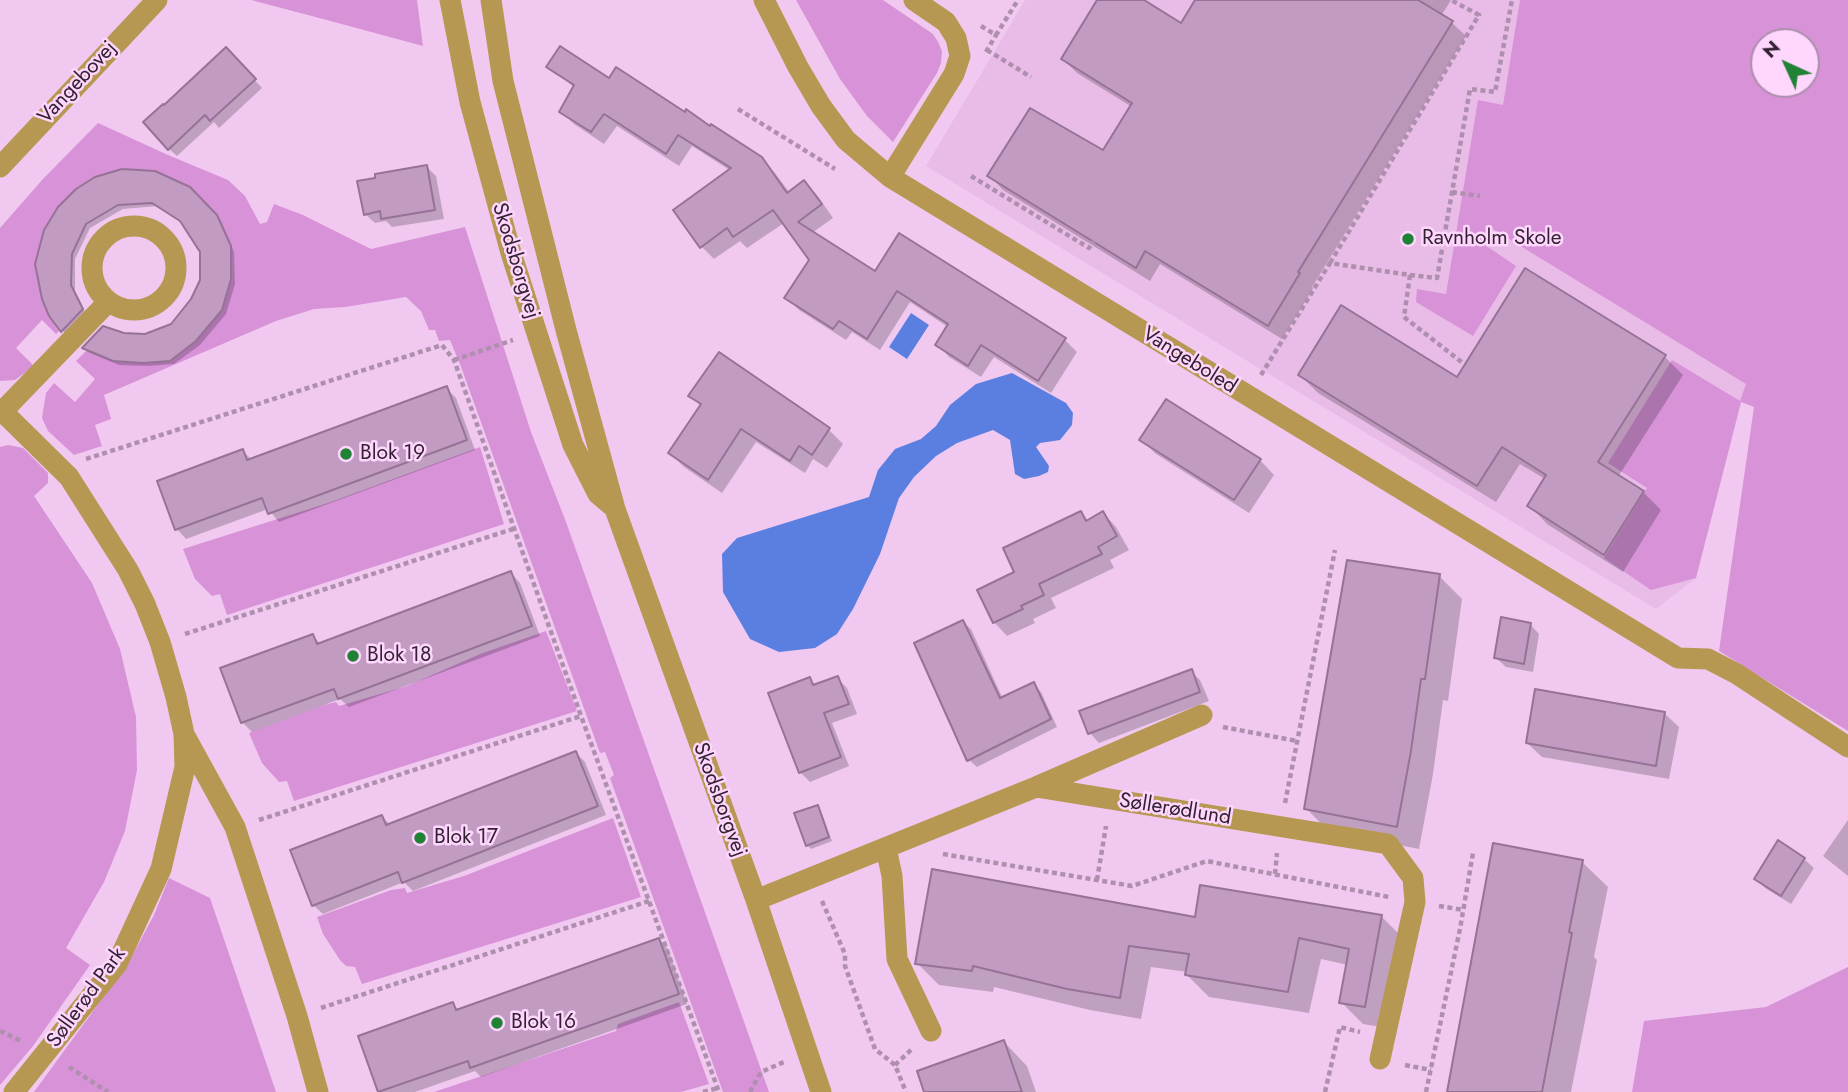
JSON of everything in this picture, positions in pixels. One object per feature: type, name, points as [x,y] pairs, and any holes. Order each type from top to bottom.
[{"type":"street","name":"Vangebovej","points":[[0,167],[157,0]]},
{"type":"street","name":"Skodsborgvej","points":[[450,0],[470,102],[511,253],[573,445],[598,494],[615,509]]},
{"type":"street","name":"Skodsborgvej","points":[[491,0],[503,81],[615,509],[821,1092]]},
{"type":"street","name":"Vangeboled","points":[[764,0],[821,106],[846,140],[890,177],[1678,658],[1709,659],[1737,674],[1848,747]]},
{"type":"street","points":[[890,177],[954,74],[960,56],[956,38],[946,22],[914,0]]},
{"type":"street","name":"Søllerød Park","points":[[14,1092],[117,964],[161,869],[184,767],[184,734],[176,696],[160,642],[128,570],[61,467],[1,412],[108,302]]},
{"type":"street","points":[[755,900],[1036,787],[1195,718]]},
{"type":"street","name":"Søllerød Park","points":[[184,734],[235,827],[297,1016],[318,1092]]},
{"type":"street","name":"Søllerødlund","points":[[1036,787],[1388,844],[1413,878],[1415,902],[1383,1049]]},
{"type":"street","points":[[886,848],[892,876],[897,959],[930,1031]]},
{"type":"path","points":[[977,23],[996,35],[1018,0]]},
{"type":"path","points":[[1248,397],[1479,15],[1451,0]]},
{"type":"path","points":[[1330,263],[1437,278],[1470,89],[1495,92],[1512,0]]},
{"type":"path","points":[[987,50],[1031,77]]},
{"type":"path","points":[[971,176],[1089,248],[1094,241]]},
{"type":"path","points":[[1452,192],[1480,196]]},
{"type":"path","points":[[1410,275],[1404,317],[1464,364]]},
{"type":"path","points":[[454,360],[537,333]]},
{"type":"path","points":[[61,467],[442,345],[454,360],[718,1090],[704,1092]]},
{"type":"path","points":[[160,642],[513,529]]},
{"type":"path","points":[[1280,827],[1335,550]]},
{"type":"path","points":[[235,827],[581,716]]},
{"type":"path","points":[[1195,718],[1297,741]]},
{"type":"path","points":[[1097,880],[1111,799]]},
{"type":"path","points":[[932,852],[1132,886],[1207,861],[1415,902]]},
{"type":"path","points":[[1426,1092],[1473,853]]},
{"type":"path","points":[[812,877],[845,954],[845,966],[874,1049],[895,1065],[906,1092]]},
{"type":"path","points":[[297,1016],[649,901]]},
{"type":"path","points":[[1325,1092],[1340,1027],[1383,1049]]},
{"type":"path","points":[[750,1092],[761,1072],[806,1052]]},
{"type":"shaded area","points":[[251,0],[417,0],[423,46],[323,19]]},
{"type":"shaded area","points":[[796,0],[883,0],[933,34],[942,51],[941,63],[893,142],[867,116],[840,79]]},
{"type":"shaded area","name":"Ravnholm Skole","points":[[1025,0],[1814,0],[1809,28],[1750,28],[1750,98],[1763,98],[1746,384],[1696,578],[1656,609],[926,166]]},
{"type":"shaded area","points":[[1520,0],[1848,0],[1848,731],[1719,651],[1754,407],[1741,402],[1696,578],[1651,590],[1604,558],[1647,488],[1608,463],[1672,360],[1740,401],[1746,384],[1491,228],[1482,243],[1516,266],[1473,336],[1416,302],[1417,289],[1446,294],[1478,100],[1503,105]]},
{"type":"shaded area","points":[[98,123],[228,180],[245,196],[260,224],[267,222],[274,204],[303,215],[371,249],[465,227],[531,432],[566,522],[769,1092],[723,1092],[610,778],[614,775],[605,752],[600,753],[460,364],[450,340],[439,341],[435,330],[429,330],[421,311],[406,297],[314,309],[276,321],[104,395],[111,419],[95,425],[102,446],[74,455],[48,431],[42,418],[46,393],[54,383],[75,402],[95,379],[76,361],[87,350],[113,361],[170,361],[196,341],[222,310],[231,279],[231,246],[217,215],[190,187],[155,171],[122,169],[95,177],[76,189],[58,207],[44,230],[35,264],[42,299],[59,331],[56,334],[42,320],[16,348],[34,366],[15,380],[0,381],[0,228]]},
{"type":"shaded area","points":[[8,445],[23,448],[48,473],[48,483],[34,496],[92,583],[120,649],[136,717],[137,770],[125,831],[104,882],[66,948],[90,965],[33,1046],[0,1085],[0,447]]},
{"type":"shaded area","points":[[480,447],[504,524],[227,615],[220,594],[212,596],[195,579],[183,549],[328,503]]},
{"type":"shaded area","points":[[546,631],[577,711],[294,801],[287,781],[279,782],[262,763],[249,733],[324,705],[336,702],[339,706],[407,686],[480,654]]},
{"type":"shaded area","points":[[613,818],[641,897],[362,984],[355,967],[346,966],[340,960],[323,934],[317,917],[391,890],[405,888],[407,893],[464,876]]},
{"type":"shaded area","points":[[169,878],[210,898],[276,1092],[34,1092],[129,962],[154,915]]},
{"type":"shaded area","points":[[1848,967],[1848,1092],[1632,1092],[1644,1021],[1766,1007]]},
{"type":"shaded area","points":[[679,1002],[709,1084],[681,1092],[434,1092],[616,1031],[618,1024]]},
{"type":"water","points":[[911,313],[929,325],[907,359],[889,347]]},
{"type":"water","points":[[1012,373],[1066,403],[1073,413],[1072,425],[1060,440],[1040,443],[1036,447],[1049,466],[1048,472],[1024,479],[1015,474],[1010,440],[993,430],[957,443],[936,456],[914,477],[899,498],[880,554],[853,609],[837,634],[815,648],[779,652],[750,639],[723,592],[722,554],[737,538],[869,497],[878,470],[895,449],[921,439],[936,426],[950,405],[976,384]]},
{"type":"building","points":[[1097,0],[1144,0],[1181,23],[1195,0],[1418,0],[1453,21],[1298,272],[1300,273],[1268,326],[1145,251],[1136,268],[987,176],[1030,108],[1103,150],[1132,103],[1061,59]]},
{"type":"building","points":[[560,46],[609,78],[616,67],[762,157],[787,193],[804,180],[822,204],[798,222],[875,271],[899,233],[1066,338],[1038,381],[981,345],[968,366],[935,345],[948,324],[897,291],[867,339],[839,321],[833,329],[784,298],[809,260],[773,210],[733,237],[727,228],[700,248],[673,210],[731,168],[678,135],[666,154],[604,114],[591,132],[559,112],[574,85],[546,67]]},
{"type":"building","points":[[226,47],[256,79],[210,121],[205,115],[168,150],[143,122]]},
{"type":"building","points":[[427,165],[435,210],[381,219],[380,211],[364,215],[357,181],[375,178],[375,174]]},
{"type":"building","points":[[122,169],[155,171],[190,187],[217,215],[231,246],[231,279],[222,310],[196,341],[170,361],[113,361],[82,348],[103,326],[124,333],[145,334],[171,324],[191,299],[200,280],[200,252],[180,221],[152,203],[118,205],[86,224],[72,254],[71,285],[83,309],[61,332],[49,316],[42,299],[35,264],[44,230],[58,207],[76,189],[95,177]]},
{"type":"building","points":[[1525,268],[1666,355],[1598,462],[1644,491],[1604,555],[1527,506],[1546,475],[1502,447],[1477,486],[1298,375],[1341,305],[1457,377]]},
{"type":"building","points":[[719,352],[830,428],[812,455],[799,446],[790,461],[741,429],[708,480],[668,453],[701,404],[688,396]]},
{"type":"building","name":"Blok 19","points":[[447,386],[467,440],[268,514],[262,498],[175,530],[157,481],[243,449],[247,460]]},
{"type":"building","points":[[1166,399],[1261,459],[1234,500],[1139,440]]},
{"type":"building","points":[[1081,511],[1086,521],[1103,511],[1117,536],[1098,547],[1102,554],[1039,584],[1044,595],[1021,606],[1023,609],[993,623],[977,590],[1014,572],[1003,548]]},
{"type":"building","points":[[1347,560],[1440,574],[1425,679],[1421,679],[1397,827],[1304,809]]},
{"type":"building","name":"Blok 18","points":[[511,571],[532,626],[338,699],[334,689],[241,723],[220,668],[313,634],[317,644]]},
{"type":"building","points":[[1501,617],[1531,623],[1524,664],[1494,658]]},
{"type":"building","points":[[963,620],[1000,698],[1034,682],[1051,719],[967,761],[914,643]]},
{"type":"building","points":[[1192,669],[1200,692],[1088,734],[1079,711]]},
{"type":"building","points":[[838,676],[849,704],[824,713],[841,757],[799,773],[768,693],[810,677],[813,685]]},
{"type":"building","points":[[1535,689],[1665,712],[1656,766],[1526,743]]},
{"type":"building","name":"Blok 17","points":[[576,751],[598,806],[402,883],[398,872],[312,906],[290,850],[382,815],[386,825]]},
{"type":"building","points":[[818,805],[829,837],[806,846],[794,813]]},
{"type":"building","points":[[1778,840],[1805,858],[1781,896],[1754,879]]},
{"type":"building","points":[[1493,843],[1583,860],[1542,1092],[1447,1092]]},
{"type":"building","points":[[932,869],[1195,917],[1200,885],[1382,915],[1365,1007],[1339,1003],[1349,949],[1299,938],[1288,992],[1185,975],[1189,954],[1129,946],[1120,998],[1067,989],[973,966],[972,971],[915,964]]},
{"type":"building","name":"Blok 16","points":[[659,938],[679,994],[470,1068],[468,1061],[378,1092],[358,1036],[453,1002],[456,1010]]},
{"type":"building","points":[[1004,1040],[1022,1092],[924,1092],[917,1071]]},
{"type":"place","name":"Ravnholm Skole","points":[[1408,239]]},
{"type":"place","name":"Blok 19","points":[[346,454]]},
{"type":"place","name":"Blok 18","points":[[353,656]]},
{"type":"place","name":"Blok 17","points":[[420,838]]},
{"type":"place","name":"Blok 16","points":[[497,1023]]}]
